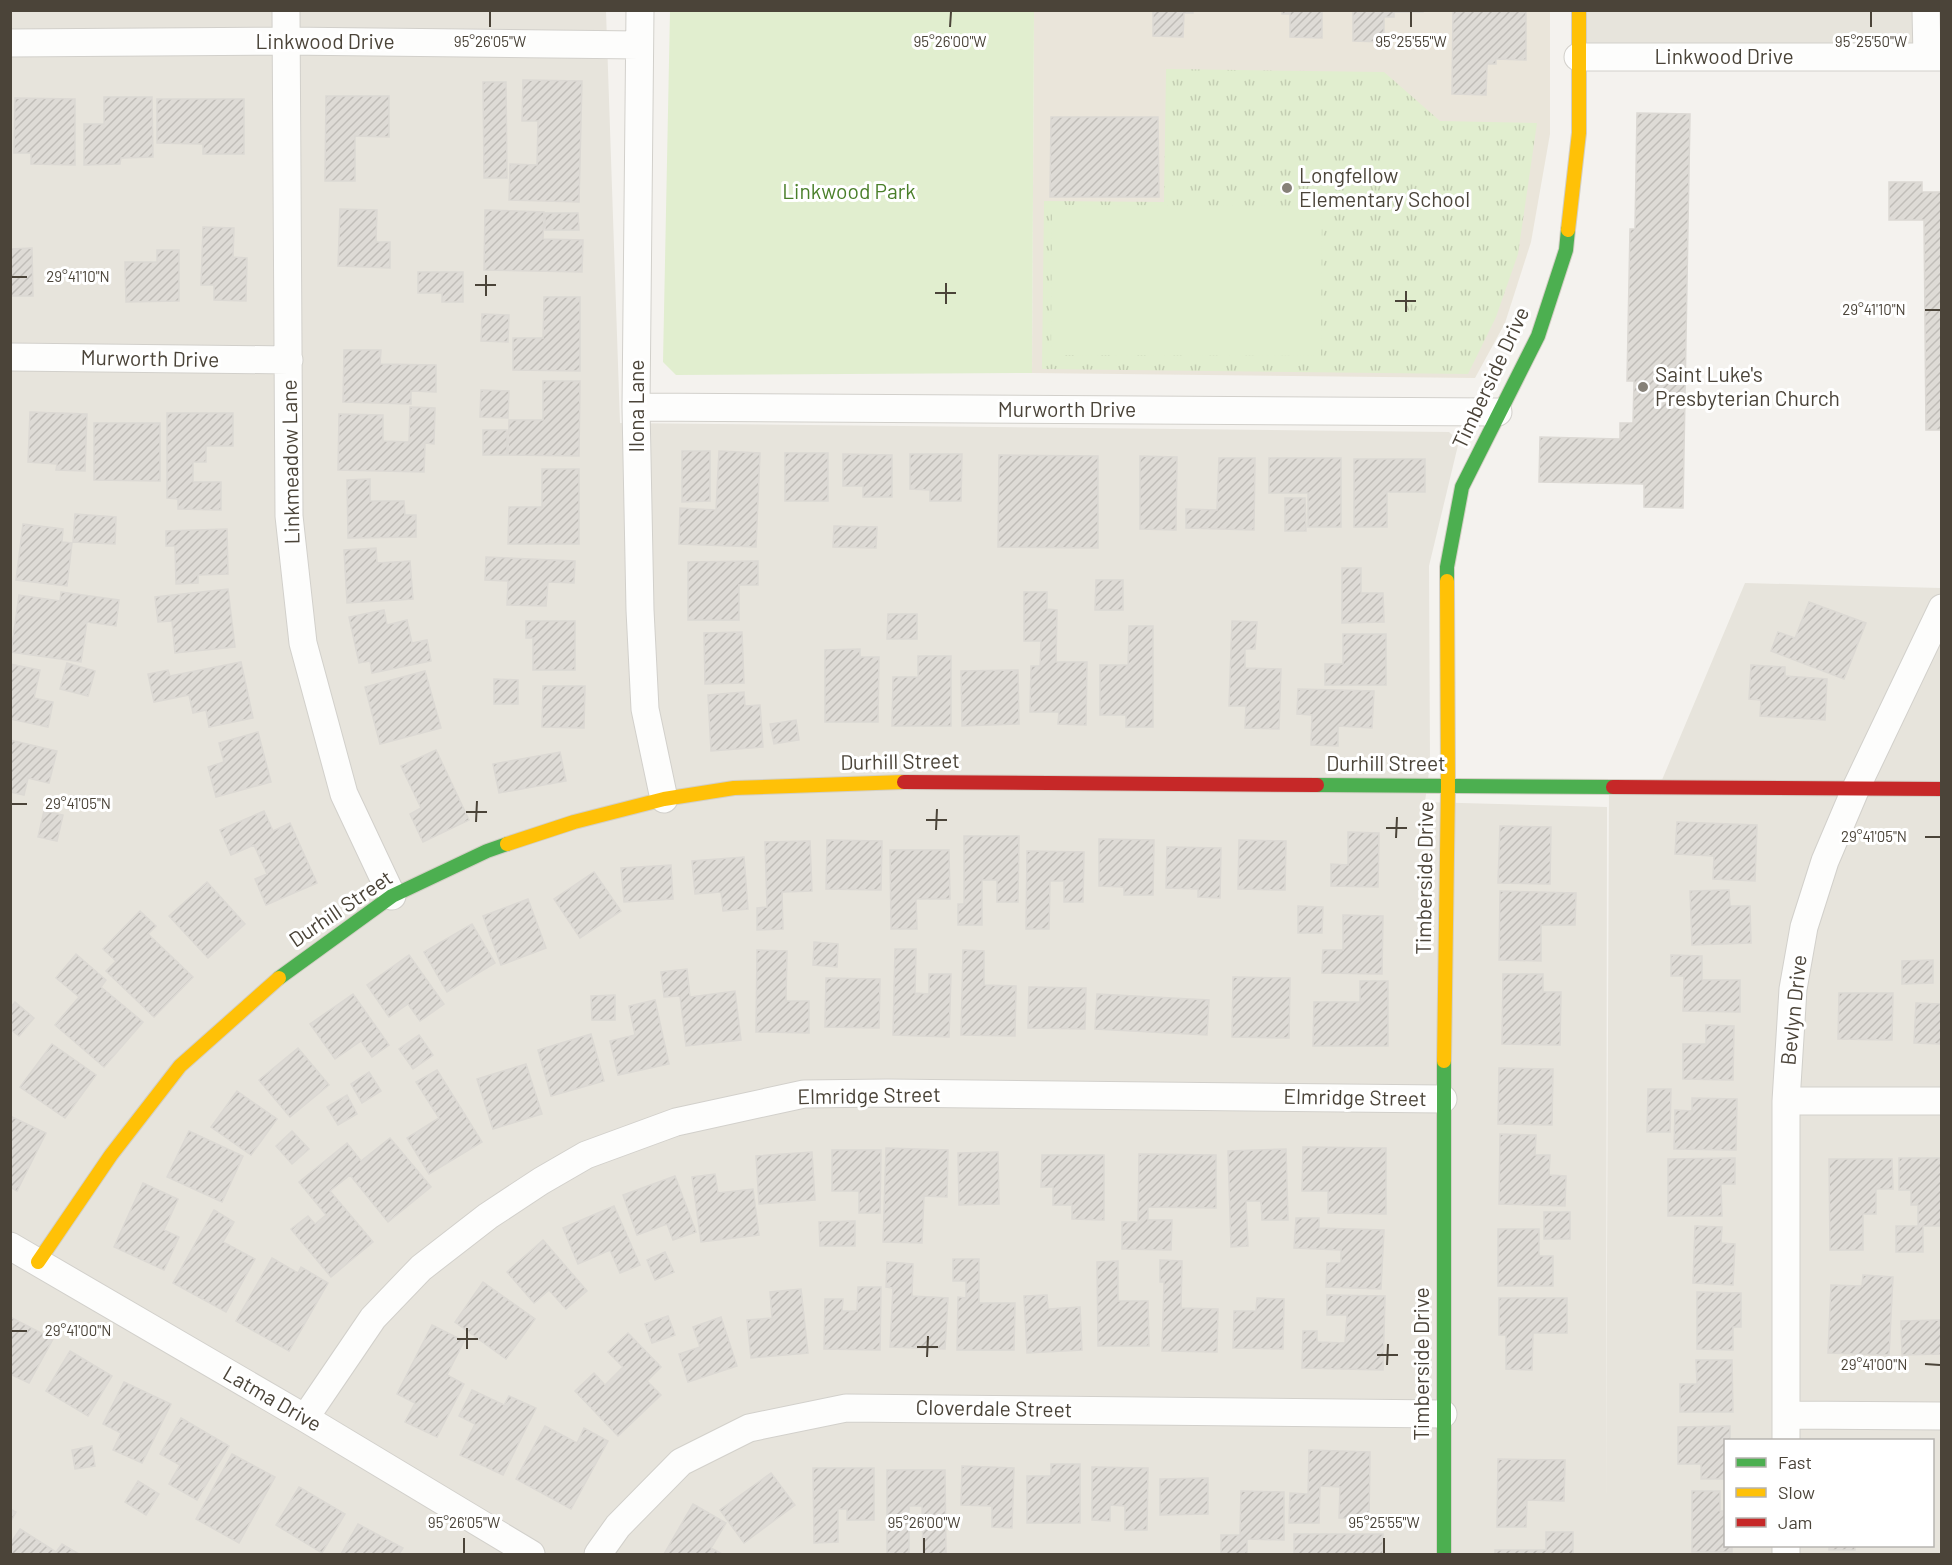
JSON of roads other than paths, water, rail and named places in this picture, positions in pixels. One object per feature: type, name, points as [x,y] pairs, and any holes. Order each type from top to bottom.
[{"type":"street","name":"Linkmeadow Lane","points":[[286,10],[289,516],[303,643],[344,794],[392,896]]},
{"type":"street","name":"Ilona Lane","points":[[640,10],[636,407],[640,610],[645,710],[664,799]]},
{"type":"street","name":"Timberside Drive","points":[[1444,1554],[1443,1100],[1448,786],[1447,567],[1462,487],[1538,336],[1566,250],[1579,133],[1579,10]]},
{"type":"street","points":[[1926,10],[1934,57]]},
{"type":"street","name":"Linkwood Drive","points":[[10,43],[285,41],[639,45]]},
{"type":"street","name":"Linkwood Drive","points":[[1578,57],[1934,57]]},
{"type":"street","name":"Murworth Drive","points":[[10,357],[289,360]]},
{"type":"street","name":"Murworth Drive","points":[[636,407],[1498,412]]},
{"type":"street","name":"Bevlyn Drive","points":[[1786,1428],[1786,1101],[1793,989],[1804,927],[1825,861],[1856,788],[1941,608]]},
{"type":"street","name":"Durhill Street","points":[[38,1262],[111,1155],[180,1066],[276,980],[392,896],[487,851],[574,822],[664,799],[734,788],[902,782],[1941,789]]},
{"type":"street","name":"Elmridge Street","points":[[305,1418],[373,1318],[421,1268],[488,1216],[568,1165],[586,1155],[676,1122],[804,1094],[1443,1100]]},
{"type":"street","points":[[1786,1101],[1941,1101]]},
{"type":"street","name":"Latma Drive","points":[[10,1246],[305,1418],[531,1554]]},
{"type":"street","name":"Cloverdale Street","points":[[598,1554],[618,1526],[681,1462],[749,1428],[846,1408],[1443,1414]]},
{"type":"street","points":[[1786,1428],[1941,1416]]},
{"type":"place","name":"Longfellow Elementary School","points":[[1287,188]]},
{"type":"place","name":"Saint Luke's Presbyterian Church","points":[[1643,387]]},
{"type":"park label","name":"Linkwood Park","points":[[849,192]]}]
